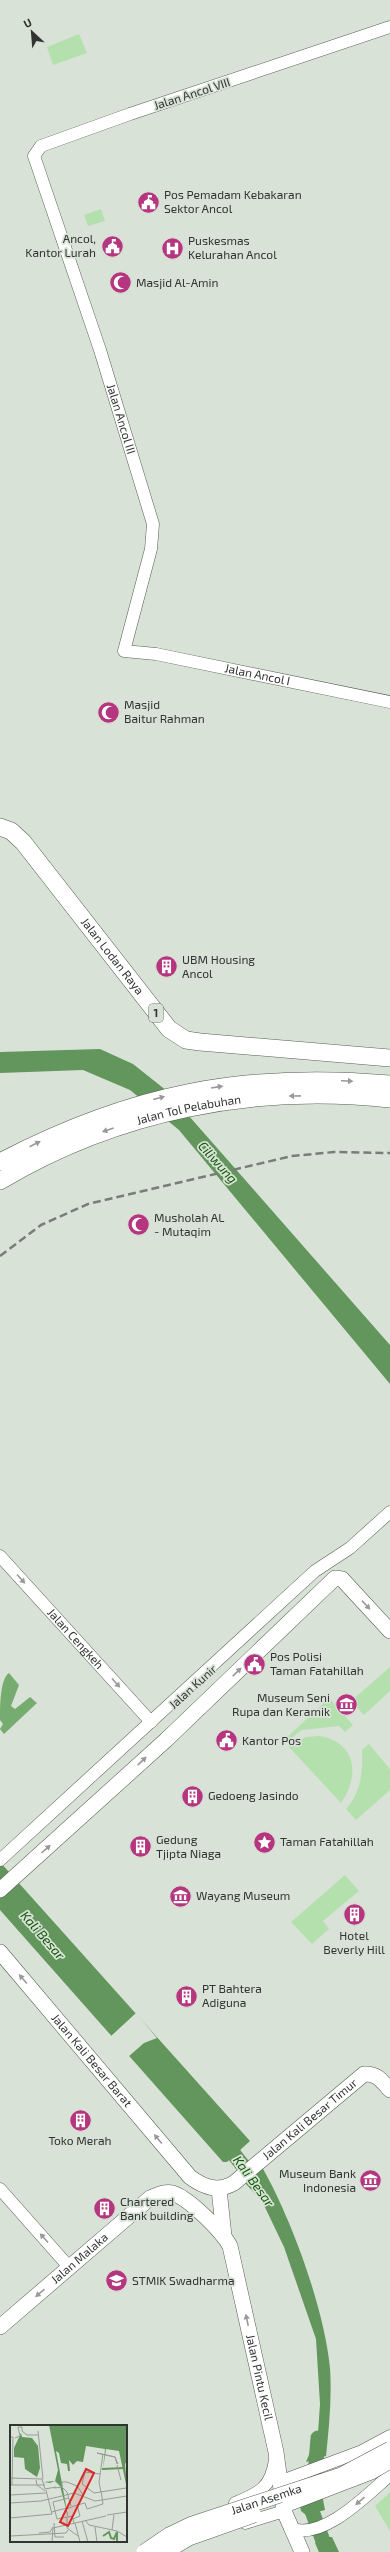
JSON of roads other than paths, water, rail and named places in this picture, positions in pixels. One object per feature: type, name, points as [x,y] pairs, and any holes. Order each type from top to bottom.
[{"type":"highway","name":"Jalan Lodan Raya","points":[[0,827],[10,831],[22,842],[140,993],[169,1029],[177,1035],[200,1042],[390,1058]]},
{"type":"highway","name":"Jalan Tol Pelabuhan","points":[[0,1162],[81,1123],[179,1093],[269,1082],[336,1081],[390,1084]]},
{"type":"highway","name":"Jalan Tol Pelabuhan","points":[[0,1181],[48,1154],[95,1134],[185,1108],[236,1100],[289,1096],[390,1099]]},
{"type":"main road","name":"Jalan Kunir","points":[[0,1890],[168,1737],[335,1578],[342,1579],[390,1631]]},
{"type":"main road","name":"Jalan Kali Besar Barat","points":[[0,1952],[183,2169],[198,2183],[219,2189]]},
{"type":"main road","name":"Jalan Kali Besar Timur","points":[[219,2189],[234,2183],[357,2078],[371,2073],[378,2077],[390,2090]]},
{"type":"main road","points":[[219,2189],[224,2236]]},
{"type":"main road","name":"Jalan Pintu Kecil","points":[[161,2193],[173,2193],[198,2212],[224,2236],[230,2246],[276,2452],[284,2511],[290,2528],[302,2552]]},
{"type":"main road","name":"Jalan Malaka","points":[[0,2328],[150,2198],[161,2193]]},
{"type":"main road","name":"Jalan Asemka","points":[[147,2550],[169,2535],[192,2524],[341,2475],[390,2449]]},
{"type":"main road","name":"Jalan Asemka","points":[[165,2552],[190,2538],[325,2491],[371,2472],[390,2461]]},
{"type":"street","name":"Jalan Ancol VIII","points":[[45,191],[34,156],[41,146],[390,26]]},
{"type":"street","name":"Jalan Ancol III","points":[[45,191],[100,350],[153,524],[151,549],[124,651]]},
{"type":"street","name":"Jalan Ancol I","points":[[124,651],[156,654],[390,702]]},
{"type":"street","name":"Jalan Kunir","points":[[1,1860],[315,1571],[350,1548],[390,1512]]},
{"type":"street","name":"Jalan Kunir","points":[[1,1860],[314,1578],[333,1562],[352,1550],[390,1516]]},
{"type":"street","name":"Jalan Cengkeh","points":[[0,1556],[151,1722]]},
{"type":"street","points":[[0,2190],[70,2268]]},
{"type":"street","name":"Jalan Asemka","points":[[279,2482],[362,2451],[390,2436]]},
{"type":"street","points":[[362,2451],[378,2485]]},
{"type":"street","points":[[147,2550],[185,2524],[264,2489],[273,2474],[276,2452]]},
{"type":"street","points":[[290,2528],[309,2528],[337,2520],[390,2475]]},
{"type":"street","points":[[178,2552],[224,2531],[284,2511]]},
{"type":"water","name":"Ciliwung","points":[[100,1049],[133,1064],[167,1091],[390,1345],[390,1384],[179,1130],[130,1090],[83,1070],[0,1073],[0,1052]]},
{"type":"water","points":[[0,1862],[250,2141],[227,2162],[223,2162],[0,1910]]},
{"type":"water","points":[[262,2167],[284,2212],[305,2265],[314,2292],[327,2344],[331,2390],[326,2456],[306,2462],[318,2433],[320,2404],[316,2339],[284,2247],[262,2201],[244,2182]]},
{"type":"water","points":[[322,2494],[325,2510],[306,2515],[301,2511],[299,2501]]},
{"type":"water","points":[[332,2537],[339,2552],[319,2552],[315,2543]]},
{"type":"waterway","name":"Kali Besar","points":[[222,2139],[255,2181]]},
{"type":"waterway","name":"Kali Besar","points":[[318,2438],[312,2511],[327,2552]]},
{"type":"railway","points":[[0,1256],[41,1225],[88,1204],[292,1156],[334,1152],[390,1153]]},
{"type":"place","name":"Pos Pemadam Kebakaran Sektor Ancol","points":[[149,202]]},
{"type":"place","name":"Ancol, Kantor Lurah","points":[[112,246]]},
{"type":"place","name":"Puskesmas Kelurahan Ancol","points":[[173,248]]},
{"type":"place","name":"Masjid Al-Amin","points":[[121,283]]},
{"type":"place","name":"Masjid Baitur Rahman","points":[[108,712]]},
{"type":"place","name":"UBM Housing Ancol","points":[[166,967]]},
{"type":"place","name":"Musholah AL - Mutaqim","points":[[138,1225]]},
{"type":"place","name":"Pos Polisi Taman Fatahillah","points":[[255,1664]]},
{"type":"place","name":"Museum Seni Rupa dan Keramik","points":[[346,1705]]},
{"type":"place","name":"Kantor Pos","points":[[226,1741]]},
{"type":"place","name":"Gedoeng Jasindo","points":[[193,1796]]},
{"type":"place","name":"Taman Fatahillah","points":[[265,1842]]},
{"type":"place","name":"Gedung Tjipta Niaga","points":[[141,1847]]},
{"type":"place","name":"Wayang Museum","points":[[180,1896]]},
{"type":"place","name":"Hotel Beverly Hill","points":[[354,1915]]},
{"type":"place","name":"PT Bahtera Adiguna","points":[[187,1996]]},
{"type":"place","name":"Toko Merah","points":[[80,2120]]},
{"type":"place","name":"Museum Bank Indonesia","points":[[371,2181]]},
{"type":"place","name":"Chartered Bank building","points":[[105,2209]]},
{"type":"place","name":"STMIK Swadharma","points":[[116,2281]]}]
